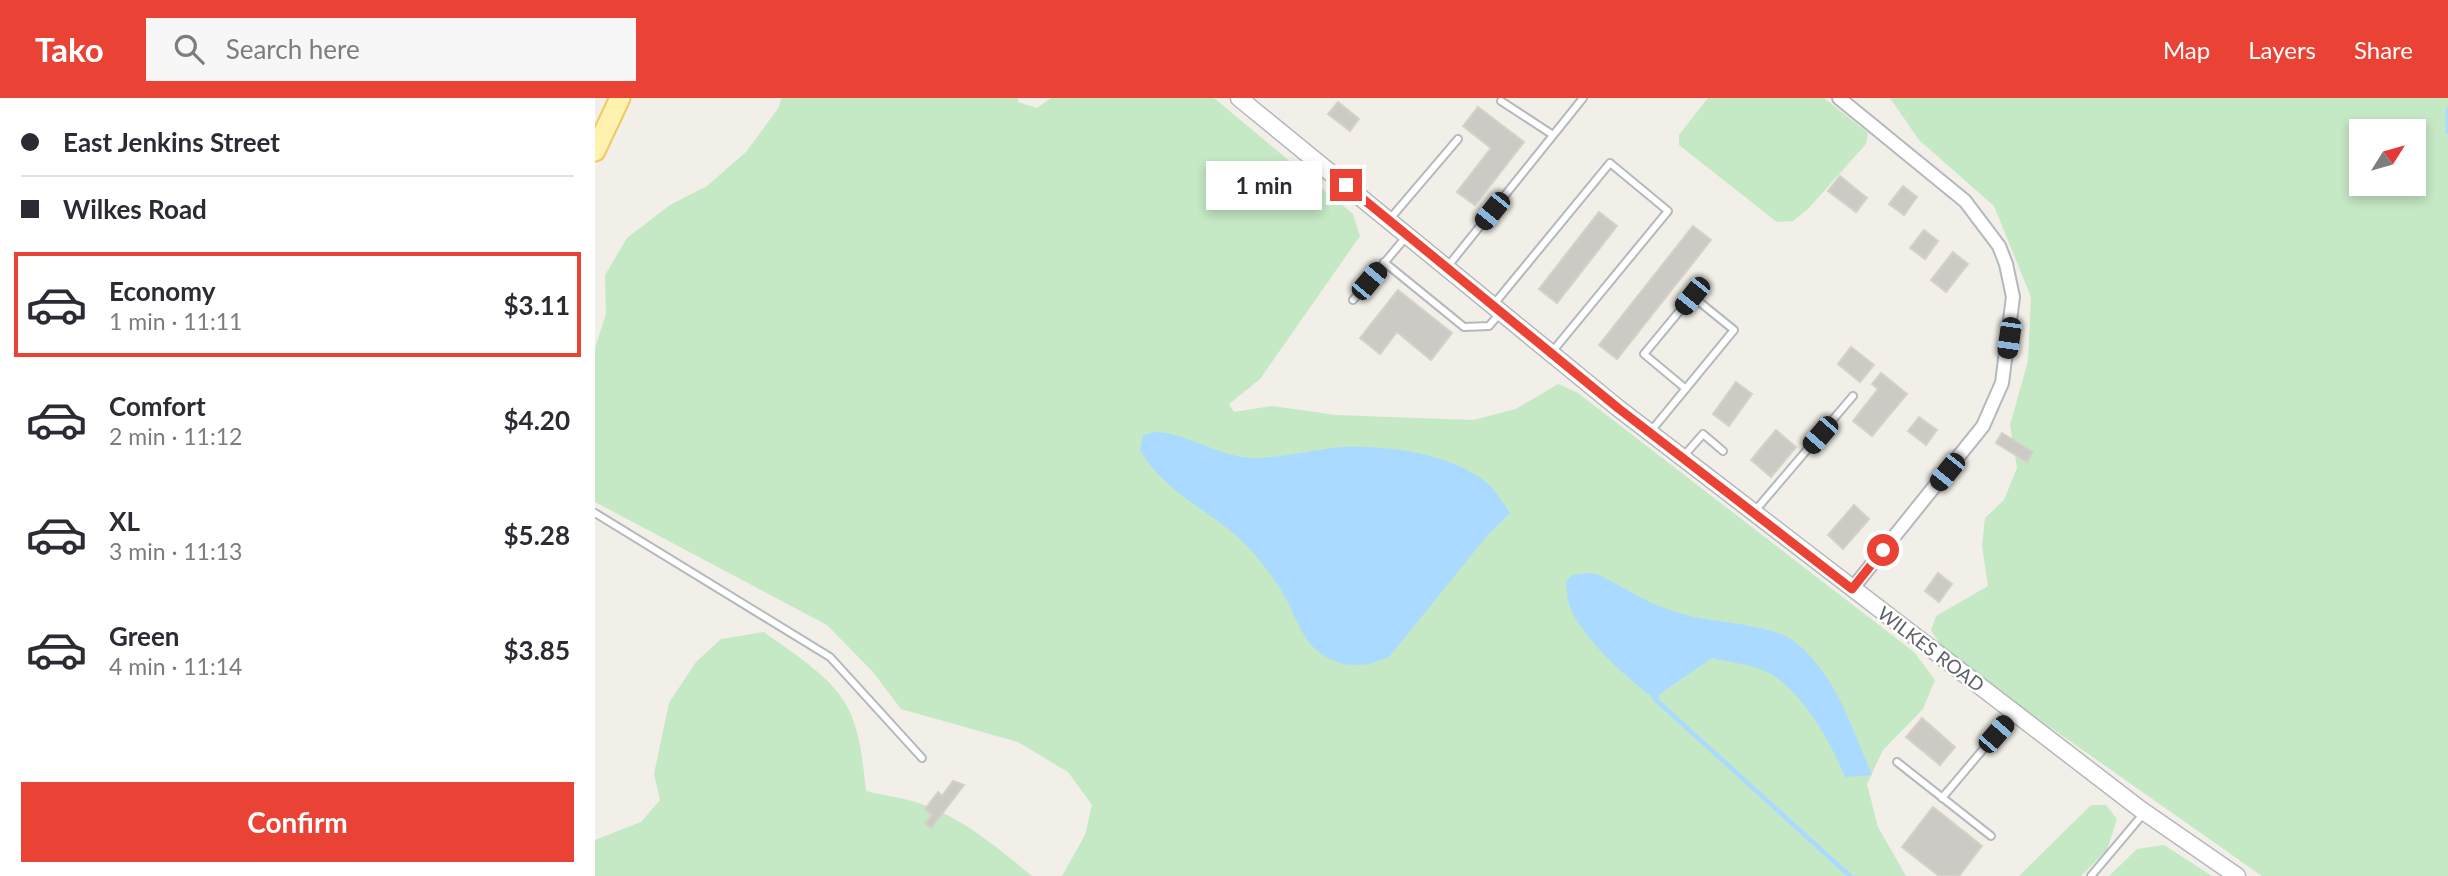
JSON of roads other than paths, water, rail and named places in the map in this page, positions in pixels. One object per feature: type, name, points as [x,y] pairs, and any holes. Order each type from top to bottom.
[{"type":"main road","points":[[595,151],[620,98]]},
{"type":"street","name":"WILKES ROAD","points":[[1239,98],[1682,458],[2145,812],[2237,876]]},
{"type":"street","points":[[1839,98],[1965,201],[1999,246],[2013,297],[2002,383],[1983,426],[1852,589]]},
{"type":"lane","points":[[1446,267],[1583,98]]},
{"type":"lane","points":[[1501,101],[1553,135]]},
{"type":"lane","points":[[1388,220],[1458,139]]},
{"type":"lane","points":[[1384,262],[1464,327],[1489,326],[1497,309],[1610,163],[1668,211],[1551,353]]},
{"type":"lane","points":[[1353,300],[1407,235]]},
{"type":"lane","points":[[1650,432],[1686,389],[1734,330],[1692,296],[1644,354],[1686,389]]},
{"type":"lane","points":[[1754,513],[1853,396]]},
{"type":"lane","points":[[1682,458],[1703,434],[1723,452]]},
{"type":"lane","points":[[595,513],[830,657],[922,758]]},
{"type":"lane","points":[[1942,798],[2014,713]]},
{"type":"lane","points":[[1897,762],[1991,836]]},
{"type":"lane","points":[[2091,876],[2145,812]]},
{"type":"water","points":[[1155,432],[1179,436],[1240,457],[1273,457],[1351,447],[1414,452],[1455,464],[1472,473],[1490,486],[1510,513],[1486,537],[1389,657],[1356,665],[1340,663],[1323,655],[1310,644],[1277,584],[1247,546],[1176,491],[1151,466],[1140,450],[1143,435]]},
{"type":"water","points":[[1573,575],[1599,575],[1675,612],[1773,631],[1795,642],[1809,655],[1832,686],[1872,775],[1845,777],[1823,732],[1802,702],[1790,689],[1765,671],[1712,658],[1654,698],[1605,656],[1574,616],[1568,601],[1566,581]]},
{"type":"waterway","points":[[2448,109],[2448,132]]},
{"type":"waterway","points":[[1657,696],[1654,698],[1850,876]]}]
